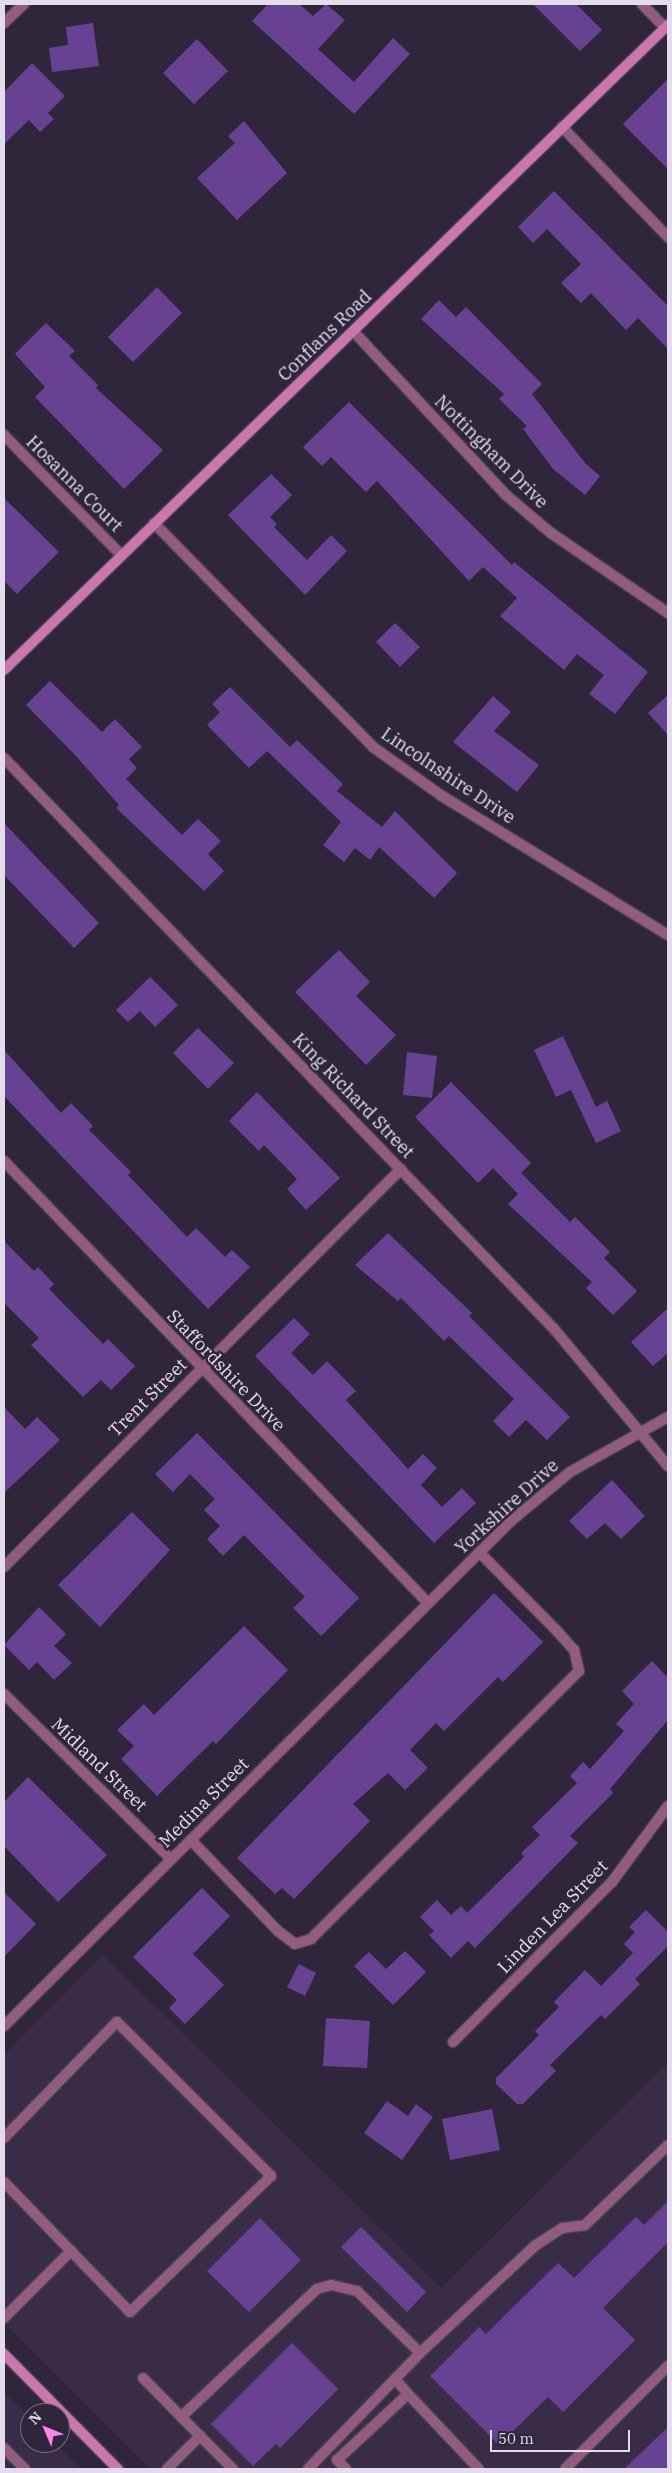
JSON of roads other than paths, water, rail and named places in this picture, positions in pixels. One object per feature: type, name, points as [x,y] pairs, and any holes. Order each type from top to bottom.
[{"type":"main road","name":"Conflans Road","points":[[4,670],[667,26]]},
{"type":"main road","points":[[4,2354],[118,2469]]},
{"type":"street","points":[[4,23],[24,4]]},
{"type":"street","points":[[642,4],[667,26]]},
{"type":"street","points":[[562,127],[668,237]]},
{"type":"street","name":"Nottingham Drive","points":[[354,332],[506,495],[550,533],[668,613]]},
{"type":"street","name":"Hosanna Court","points":[[4,435],[122,555]]},
{"type":"street","name":"Lincolnshire Drive","points":[[154,523],[373,747],[442,796],[668,935]]},
{"type":"street","name":"King Richard Street","points":[[4,758],[555,1330],[636,1432],[668,1466]]},
{"type":"street","name":"Staffordshire Drive","points":[[4,1161],[200,1369],[427,1602]]},
{"type":"street","name":"Trent Street","points":[[4,1567],[401,1169]]},
{"type":"street","name":"Yorkshire Drive","points":[[427,1602],[479,1552],[570,1472],[636,1432],[668,1417]]},
{"type":"street","points":[[190,1840],[278,1931],[295,1944],[312,1939],[579,1671],[569,1644],[479,1552]]},
{"type":"street","name":"Medina Street","points":[[4,2026],[427,1602]]},
{"type":"street","name":"Midland Street","points":[[4,1694],[171,1859]]},
{"type":"street","name":"Linden Lea Street","points":[[453,2042],[598,1897],[668,1806]]},
{"type":"street","points":[[4,2138],[117,2022],[271,2176],[130,2312],[4,2182]]},
{"type":"street","points":[[308,2469],[420,2353],[536,2245],[562,2228],[585,2225],[668,2145]]},
{"type":"street","points":[[4,2318],[70,2251]]},
{"type":"street","points":[[181,2417],[317,2288],[331,2285],[357,2292],[420,2353]]},
{"type":"street","points":[[565,2469],[668,2366]]},
{"type":"street","points":[[143,2378],[233,2469]]},
{"type":"street","points":[[395,2379],[479,2469]]},
{"type":"street","points":[[346,2469],[337,2460],[408,2394]]},
{"type":"street","points":[[167,2469],[200,2436]]},
{"type":"street","points":[[4,2448],[25,2469]]}]
